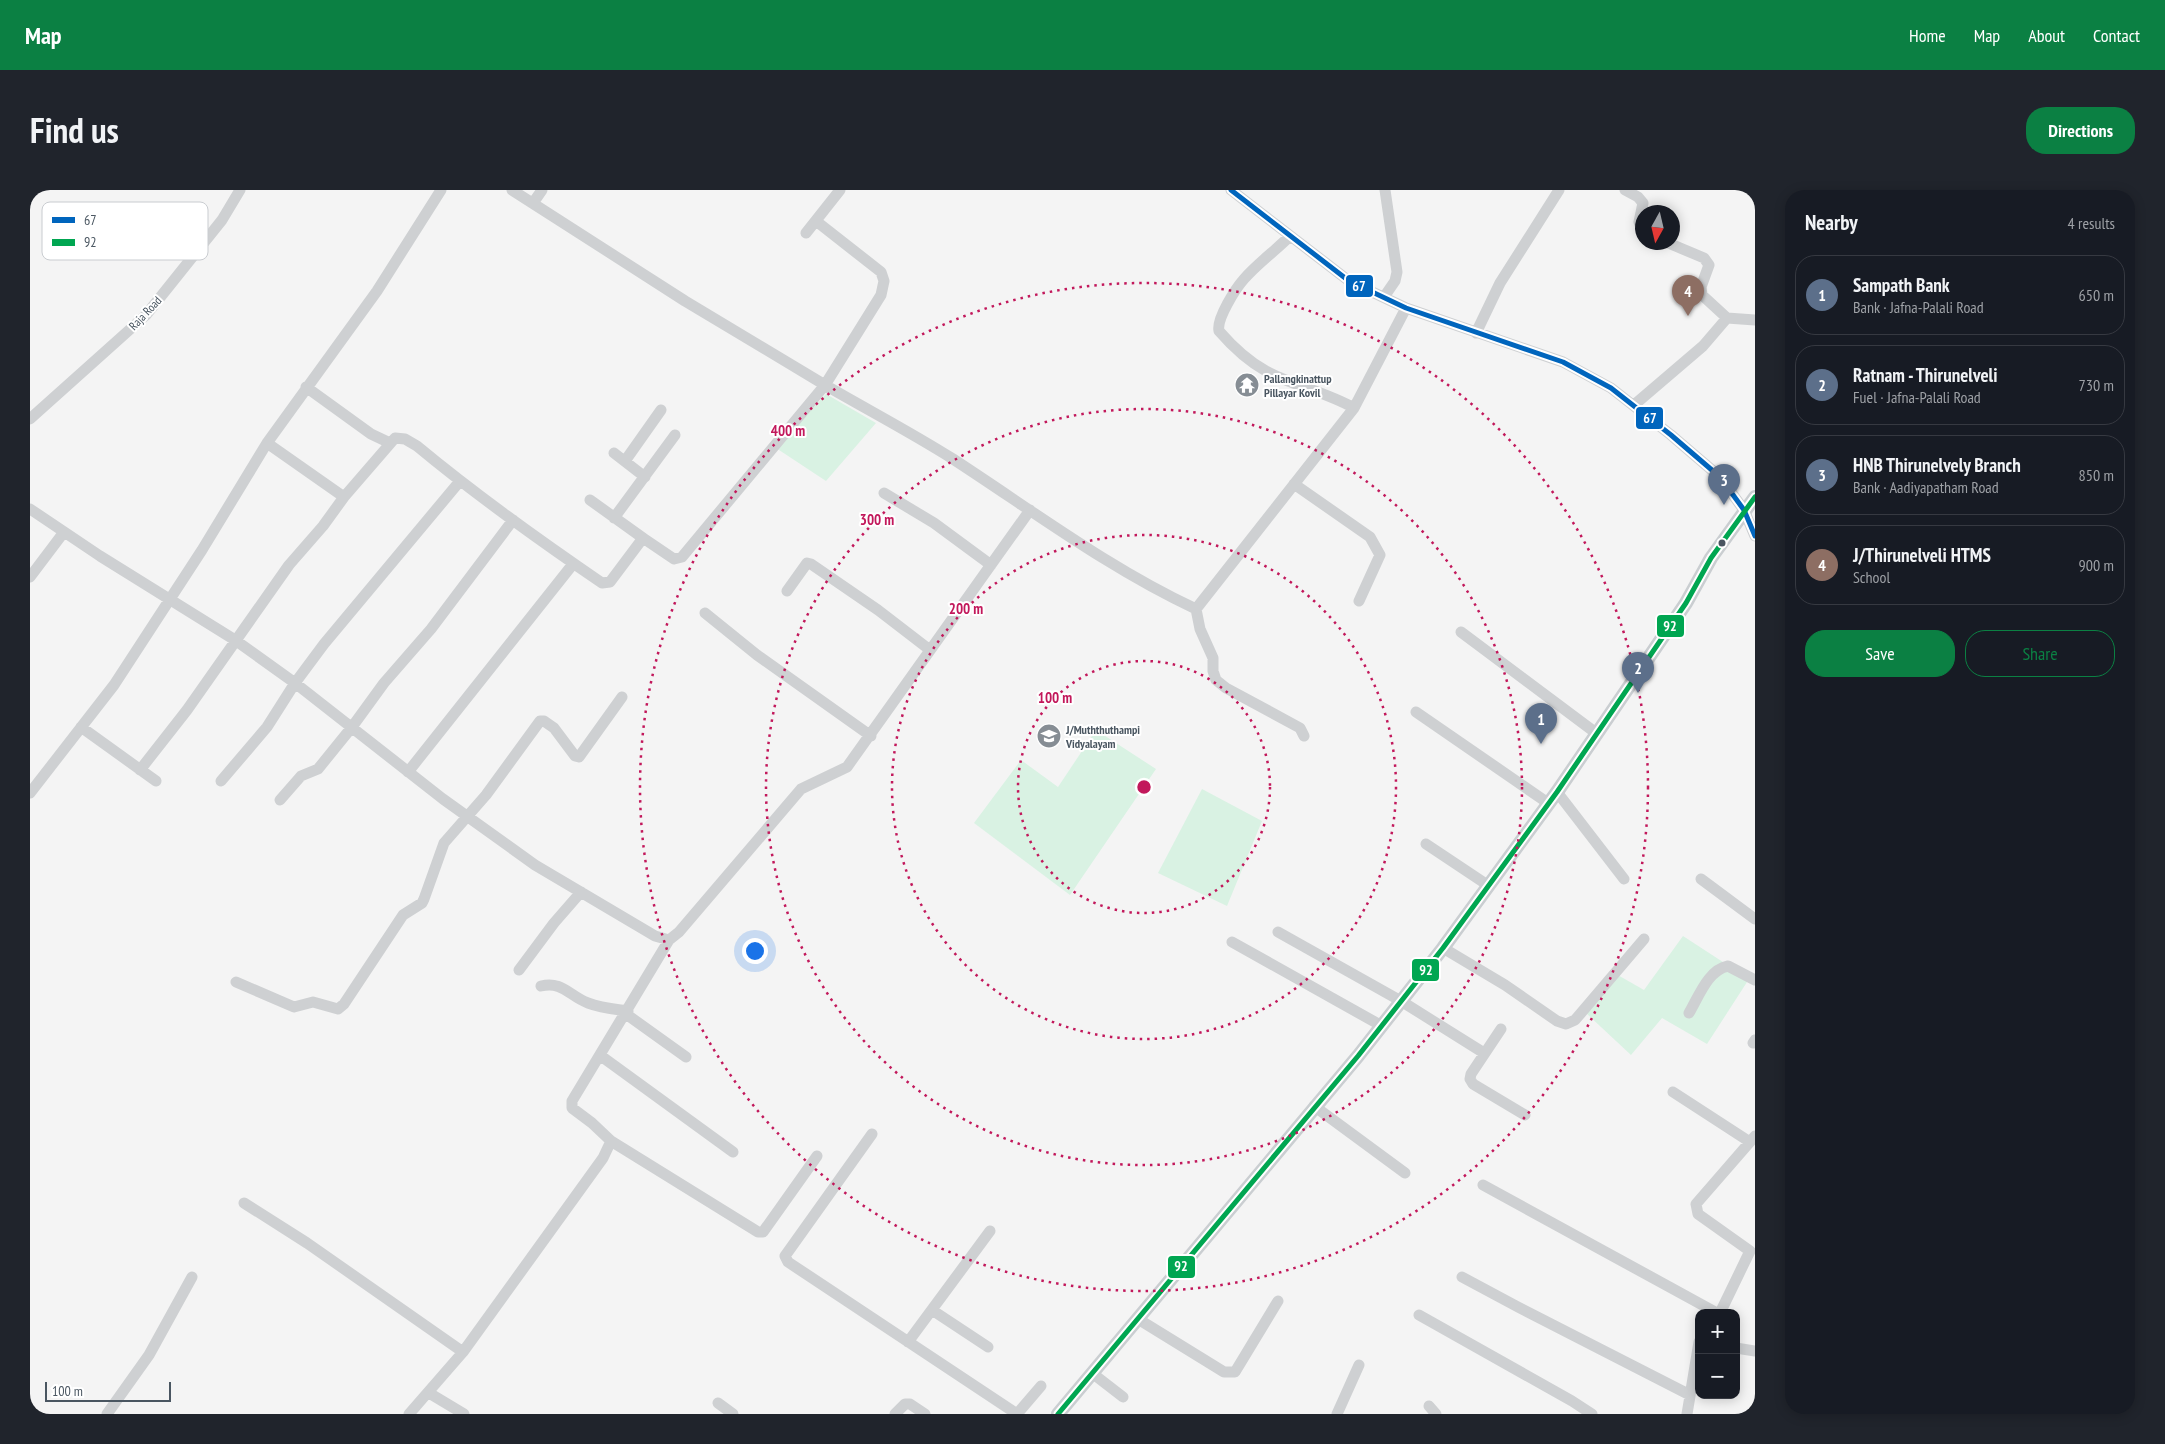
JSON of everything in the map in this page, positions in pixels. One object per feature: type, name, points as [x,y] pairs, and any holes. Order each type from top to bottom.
[{"type":"main road","points":[[1058,1414],[1382,1026],[1443,948],[1553,798],[1686,603],[1711,558],[1755,497]]},
{"type":"street","name":"Raja Road","points":[[208,238],[222,220],[240,190]]},
{"type":"street","points":[[30,792],[114,685],[267,443],[377,291],[441,190]]},
{"type":"street","points":[[512,190],[685,301],[951,458],[1098,555],[1162,594],[1196,609]]},
{"type":"street","points":[[533,203],[542,190]]},
{"type":"street","points":[[806,233],[840,190]]},
{"type":"street","points":[[1231,190],[1349,281],[1406,308],[1563,362],[1611,388],[1720,477],[1744,510],[1755,536]]},
{"type":"street","points":[[1384,297],[1395,281],[1396,272],[1385,190]]},
{"type":"street","points":[[1476,333],[1500,283],[1559,190]]},
{"type":"street","points":[[1624,190],[1638,197],[1643,205]]},
{"type":"street","points":[[590,500],[674,559],[682,557],[825,385],[877,303],[884,281],[881,272],[816,221]]},
{"type":"street","points":[[1290,236],[1243,280],[1224,311],[1218,326],[1219,331],[1250,360],[1266,371],[1338,399],[1354,408]]},
{"type":"street","points":[[1680,248],[1704,258],[1709,265],[1701,287],[1702,295],[1727,318],[1755,320]]},
{"type":"street","name":"Raja Road","points":[[30,419],[146,315],[190,260]]},
{"type":"street","points":[[1304,736],[1300,728],[1226,688],[1216,680],[1213,671],[1213,658],[1200,629],[1196,609],[1354,408],[1406,308]]},
{"type":"street","points":[[1634,405],[1703,346],[1727,318]]},
{"type":"street","points":[[306,387],[371,434],[390,443]]},
{"type":"street","points":[[625,461],[661,410]]},
{"type":"street","points":[[614,518],[676,435]]},
{"type":"street","points":[[140,770],[188,710],[289,565],[395,438],[406,439],[513,520],[602,583],[610,582],[643,538]]},
{"type":"street","points":[[267,443],[344,497]]},
{"type":"street","points":[[614,452],[645,476]]},
{"type":"street","points":[[221,780],[267,727],[295,683],[371,585],[460,481]]},
{"type":"street","points":[[1294,484],[1370,537],[1380,555],[1359,601]]},
{"type":"street","points":[[884,493],[934,523],[991,565]]},
{"type":"street","points":[[30,509],[235,640],[295,683],[408,772],[535,864],[655,936],[669,940]]},
{"type":"street","points":[[817,1156],[763,1232],[758,1232],[612,1141],[572,1108],[571,1104],[669,940],[679,932],[801,789],[847,767],[871,736],[1030,510]]},
{"type":"street","points":[[280,800],[301,776],[318,769],[384,684],[431,629],[513,520]]},
{"type":"street","points":[[30,577],[64,532]]},
{"type":"street","points":[[787,591],[807,563],[811,564],[878,610],[930,650]]},
{"type":"street","points":[[408,772],[573,564]]},
{"type":"street","points":[[705,613],[757,655],[871,736]]},
{"type":"street","points":[[1461,632],[1596,733]]},
{"type":"street","points":[[236,982],[294,1007],[313,1002],[338,1009],[344,1004],[403,915],[422,902],[439,851],[486,795],[540,721],[544,721],[554,728],[575,756],[580,758],[622,697]]},
{"type":"street","points":[[1416,712],[1553,798],[1624,879]]},
{"type":"street","points":[[81,727],[156,780]]},
{"type":"street","points":[[1426,844],[1489,886]]},
{"type":"street","points":[[1701,879],[1755,919]]},
{"type":"street","points":[[519,970],[554,923],[581,892]]},
{"type":"street","points":[[1278,932],[1484,1053]]},
{"type":"street","points":[[1443,948],[1505,985],[1557,1021],[1566,1024],[1575,1020],[1644,939]]},
{"type":"street","points":[[1232,942],[1382,1026]]},
{"type":"street","points":[[1689,1012],[1712,974],[1718,968],[1728,966],[1755,980]]},
{"type":"street","points":[[541,986],[556,984],[587,1002],[600,1007],[627,1012],[686,1057]]},
{"type":"street","points":[[1501,1029],[1471,1074],[1472,1082],[1526,1115]]},
{"type":"street","points":[[601,1056],[733,1152]]},
{"type":"street","points":[[1673,1092],[1753,1139],[1696,1204],[1695,1210],[1698,1214],[1716,1229],[1752,1247],[1720,1309]]},
{"type":"street","points":[[1314,1106],[1405,1173]]},
{"type":"street","points":[[872,1134],[785,1256],[788,1262],[1017,1414],[1041,1386]]},
{"type":"street","points":[[409,1414],[421,1397],[429,1393],[462,1352],[603,1158],[612,1141]]},
{"type":"street","points":[[1483,1184],[1711,1309]]},
{"type":"street","points":[[244,1203],[307,1243],[462,1352]]},
{"type":"street","points":[[908,1342],[990,1231]]},
{"type":"street","points":[[1462,1276],[1518,1307],[1690,1395]]},
{"type":"street","points":[[108,1414],[149,1355],[192,1277]]},
{"type":"street","points":[[1138,1319],[1224,1372],[1235,1372],[1278,1301]]},
{"type":"street","points":[[932,1310],[988,1347]]},
{"type":"street","points":[[1419,1315],[1592,1414]]},
{"type":"street","points":[[1740,1349],[1755,1351]]},
{"type":"street","points":[[1687,1414],[1697,1354]]},
{"type":"street","points":[[1337,1414],[1358,1365]]},
{"type":"street","points":[[1092,1373],[1123,1398]]},
{"type":"street","points":[[429,1393],[464,1414]]},
{"type":"street","points":[[718,1403],[733,1414]]},
{"type":"street","points":[[895,1414],[906,1404],[910,1404],[925,1414]]},
{"type":"green space","points":[[826,394],[876,423],[826,481],[776,448]]},
{"type":"green space","points":[[1096,730],[1156,769],[1070,895],[974,823],[1021,760],[1058,787]]},
{"type":"green space","points":[[1202,789],[1262,821],[1227,906],[1158,873]]},
{"type":"green space","points":[[1683,936],[1749,979],[1707,1044],[1662,1018],[1631,1055],[1586,1013],[1616,974],[1644,990]]},
{"type":"transit line","name":"67","points":[[1231,190],[1349,281],[1406,308],[1563,362],[1611,388],[1671,435],[1720,477],[1744,510],[1755,536]]},
{"type":"transit line","name":"92","points":[[1058,1414],[1358,1056],[1443,948],[1557,792],[1686,603],[1711,558],[1755,497]]},
{"type":"place","name":"J/Thirunelveli HTMS","points":[[1688,316]]},
{"type":"place","name":"Pallangkinattup Pillayar Kovil","points":[[1247,385]]},
{"type":"place","name":"HNB Thirunelvely Branch","points":[[1724,505]]},
{"type":"place","name":"Ratnam - Thirunelveli","points":[[1638,693]]},
{"type":"place","name":"J/Muththuthampi Vidyalayam","points":[[1049,736]]},
{"type":"place","name":"Sampath Bank","points":[[1541,744]]}]
